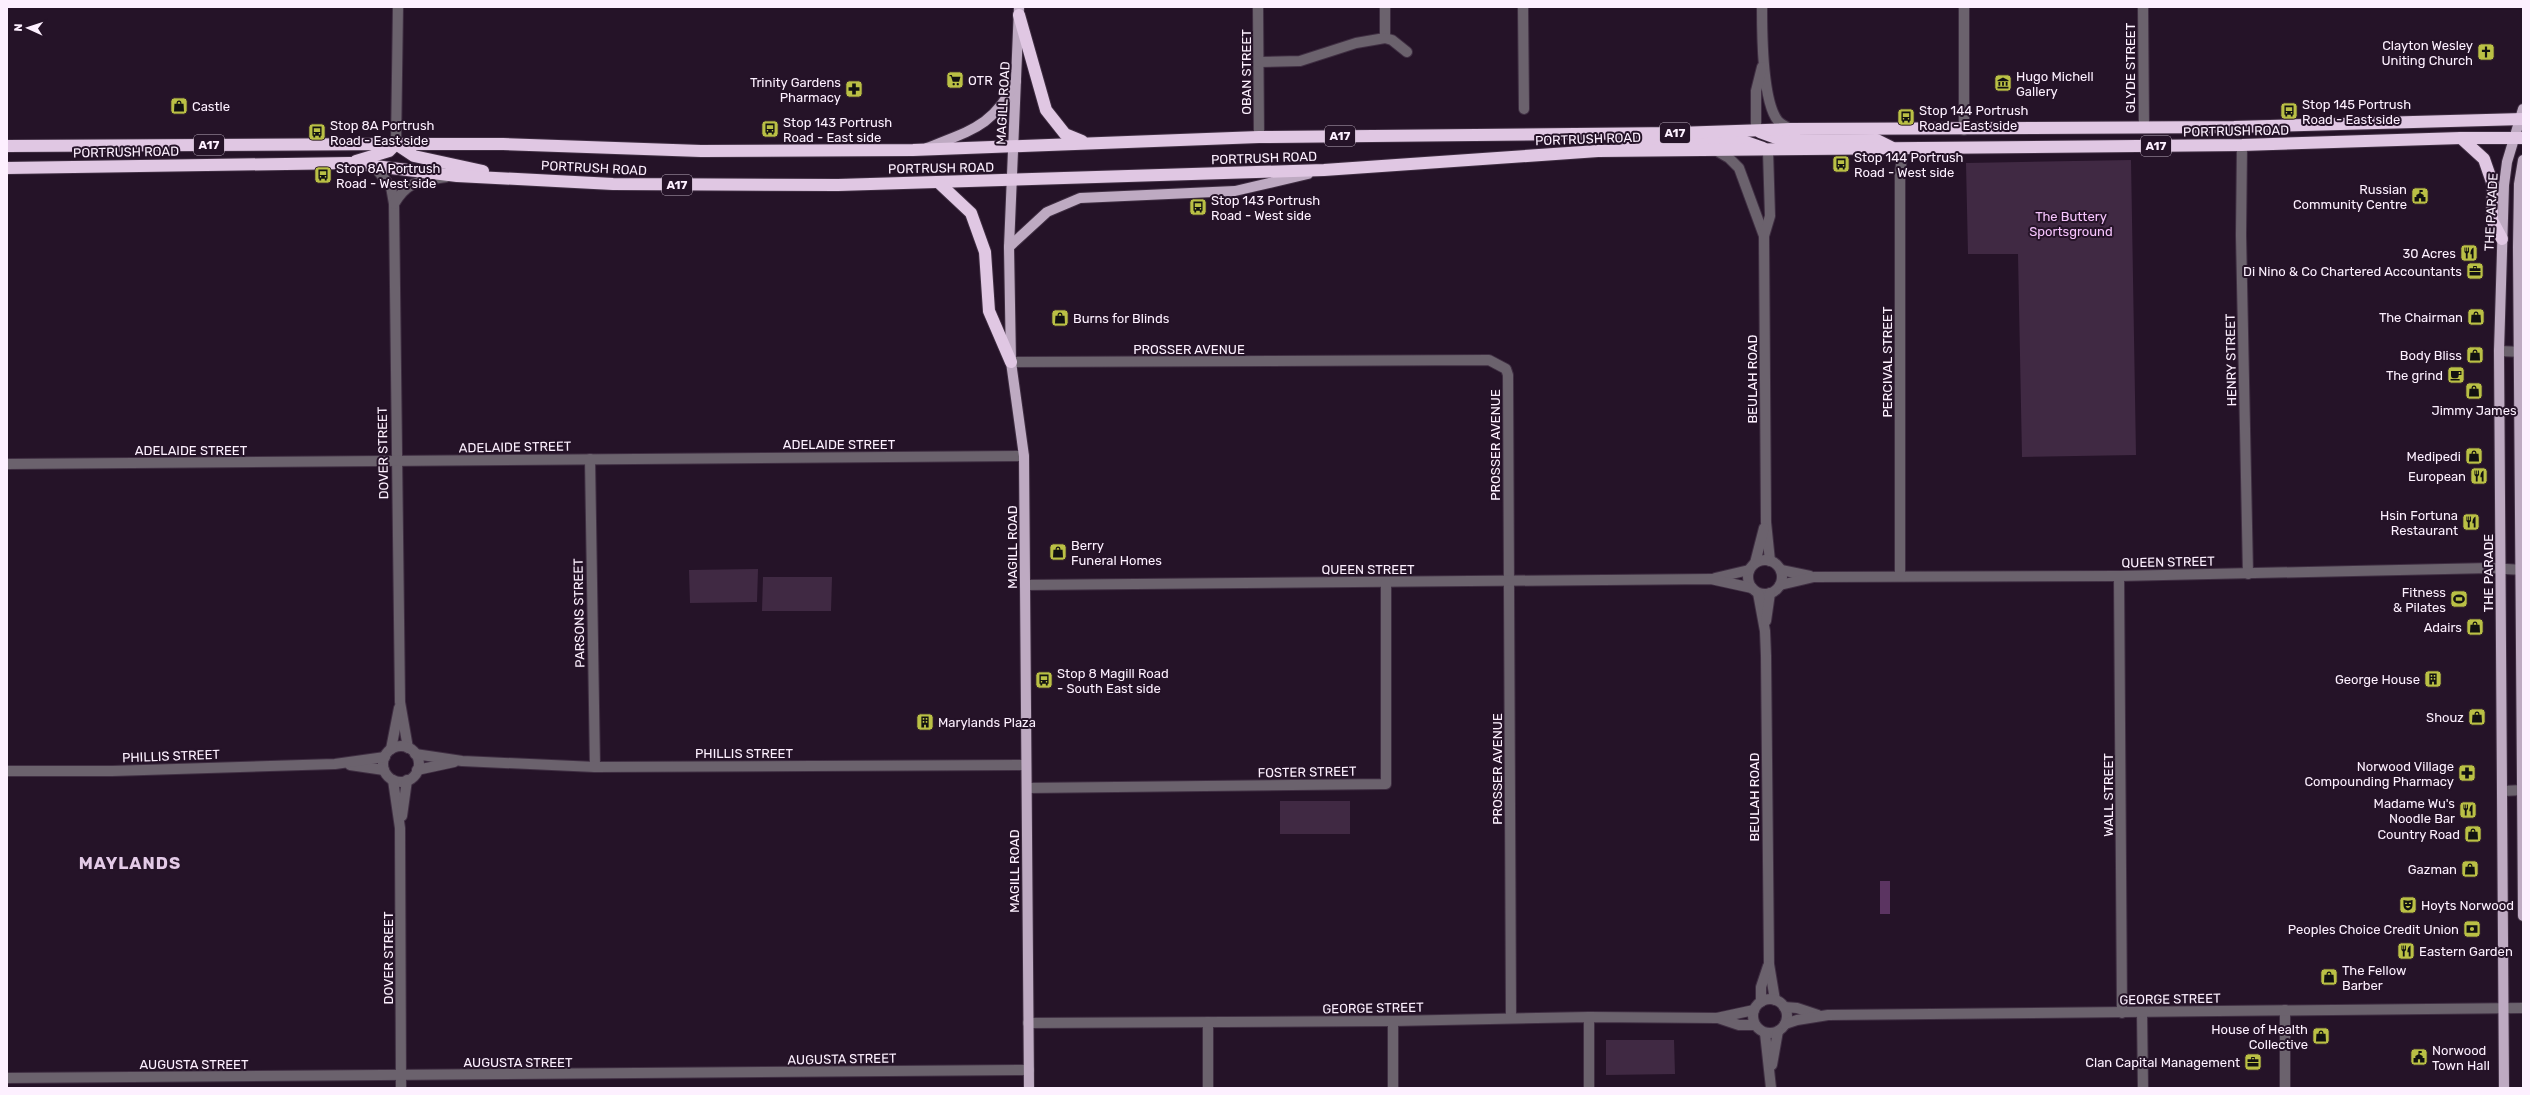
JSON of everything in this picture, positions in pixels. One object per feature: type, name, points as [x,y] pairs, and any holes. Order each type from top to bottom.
[{"type":"highway","points":[[1019,11],[1046,110],[1064,134],[1086,142]]},
{"type":"highway","name":"PORTRUSH ROAD","points":[[7,146],[503,144],[701,151],[923,150],[1013,147],[1086,142],[1259,137],[1792,129],[1964,130],[2144,128],[2522,116]]},
{"type":"highway","points":[[1756,130],[1782,140],[1877,140],[1898,149]]},
{"type":"highway","points":[[1594,132],[1632,141],[1742,141],[1768,151]]},
{"type":"highway","name":"PORTRUSH ROAD","points":[[7,168],[350,163],[457,176],[688,186],[938,182],[1324,170],[1598,151],[1768,151],[2242,145],[2461,138],[2519,139]]},
{"type":"highway","points":[[2461,138],[2484,159],[2493,185],[2492,220],[2502,239]]},
{"type":"highway","points":[[350,163],[389,151],[396,144],[414,156],[515,178]]},
{"type":"highway","points":[[938,182],[971,213],[985,252],[989,311],[1011,362]]},
{"type":"main road","name":"MAGILL ROAD","points":[[1019,11],[1018,77],[1013,147],[1009,247],[1011,362],[1024,456],[1029,1088]]},
{"type":"main road","points":[[923,150],[975,128],[996,113],[1007,98],[1018,77]]},
{"type":"main road","name":"THE PARADE","points":[[2504,1088],[2500,352],[2502,239],[2504,185],[2507,162],[2519,139],[2522,116]]},
{"type":"main road","name":"THE PARADE","points":[[2523,160],[2519,197],[2523,916]]},
{"type":"main road","points":[[1009,247],[1047,212],[1080,198],[1235,191],[1324,170]]},
{"type":"main road","points":[[2501,294],[2519,295]]},
{"type":"street","points":[[396,144],[398,7]]},
{"type":"street","name":"OBAN STREET","points":[[1258,7],[1259,137]]},
{"type":"street","points":[[1524,7],[1524,109]]},
{"type":"street","points":[[1756,130],[1756,91],[1762,63],[1762,7]]},
{"type":"street","points":[[1964,7],[1964,130]]},
{"type":"street","name":"GLYDE STREET","points":[[2143,7],[2144,128]]},
{"type":"street","points":[[1385,8],[1385,38]]},
{"type":"street","points":[[1259,62],[1300,61],[1356,42],[1385,38],[1392,40],[1407,52]]},
{"type":"street","points":[[1762,63],[1774,113],[1778,120],[1792,129]]},
{"type":"street","name":"HENRY STREET","points":[[2242,145],[2242,243],[2248,574]]},
{"type":"street","name":"PERCIVAL STREET","points":[[1898,149],[1900,173],[1900,575]]},
{"type":"street","name":"BEULAH ROAD","points":[[1717,151],[1729,158],[1739,168],[1764,236]]},
{"type":"street","name":"BEULAH ROAD","points":[[1768,151],[1770,216],[1764,236],[1766,522],[1770,561]]},
{"type":"street","name":"DOVER STREET","points":[[374,166],[391,187],[394,204],[400,702],[412,751]]},
{"type":"street","points":[[394,204],[401,192],[412,184],[457,176]]},
{"type":"street","points":[[2500,352],[2521,352]]},
{"type":"street","name":"PROSSER AVENUE","points":[[1011,362],[1495,362],[1506,369],[1508,375],[1511,1018]]},
{"type":"street","name":"ADELAIDE STREET","points":[[7,464],[1024,456]]},
{"type":"street","name":"PARSONS STREET","points":[[590,459],[595,767]]},
{"type":"street","name":"BEULAH ROAD","points":[[1752,566],[1766,522]]},
{"type":"street","points":[[1766,560],[1770,561],[1780,570],[1780,585],[1770,593],[1755,590],[1748,582],[1752,566],[1766,560]]},
{"type":"street","name":"QUEEN STREET","points":[[1711,579],[1752,566]]},
{"type":"street","name":"QUEEN STREET","points":[[1780,585],[1814,577],[1900,575],[2119,576],[2502,568],[2522,570]]},
{"type":"street","name":"QUEEN STREET","points":[[1780,570],[1814,577]]},
{"type":"street","name":"WALL STREET","points":[[2119,576],[2122,1013]]},
{"type":"street","name":"QUEEN STREET","points":[[1025,584],[1711,579],[1755,590]]},
{"type":"street","name":"FOSTER STREET","points":[[1027,788],[1386,784],[1386,582]]},
{"type":"street","name":"BEULAH ROAD","points":[[1755,590],[1765,631]]},
{"type":"street","name":"BEULAH ROAD","points":[[1770,593],[1765,631],[1769,964],[1775,1000]]},
{"type":"street","name":"DOVER STREET","points":[[388,753],[400,702]]},
{"type":"street","points":[[401,746],[412,751],[418,762],[417,770],[407,780],[393,780],[384,770],[388,753],[401,746]]},
{"type":"street","name":"PHILLIS STREET","points":[[412,751],[462,761],[595,767],[1026,765]]},
{"type":"street","name":"PHILLIS STREET","points":[[336,764],[388,753]]},
{"type":"street","name":"PHILLIS STREET","points":[[417,770],[462,761]]},
{"type":"street","name":"PHILLIS STREET","points":[[7,771],[112,771],[336,764],[384,770]]},
{"type":"street","name":"DOVER STREET","points":[[393,780],[400,828],[401,1088]]},
{"type":"street","name":"DOVER STREET","points":[[400,828],[407,780]]},
{"type":"street","points":[[2503,791],[2522,790]]},
{"type":"street","name":"BEULAH ROAD","points":[[1761,1002],[1761,987],[1769,964]]},
{"type":"street","points":[[1771,1071],[1781,1028],[1787,1015],[1784,1007],[1775,1000],[1761,1002],[1754,1010],[1755,1025],[1765,1033],[1771,1071],[1771,1088]]},
{"type":"street","name":"GEORGE STREET","points":[[1784,1007],[1797,1008],[1818,1015],[2523,1008]]},
{"type":"street","name":"GEORGE STREET","points":[[1028,1023],[1393,1021],[1589,1017],[1717,1018],[1754,1010]]},
{"type":"street","points":[[2285,1010],[2285,1088]]},
{"type":"street","points":[[2142,1012],[2143,1088]]},
{"type":"street","name":"GEORGE STREET","points":[[1781,1028],[1818,1015]]},
{"type":"street","points":[[1589,1017],[1589,1088]]},
{"type":"street","name":"GEORGE STREET","points":[[1717,1018],[1739,1025],[1755,1025]]},
{"type":"street","points":[[1393,1021],[1394,1088]]},
{"type":"street","points":[[1208,1022],[1208,1088]]},
{"type":"street","points":[[1765,1033],[1781,1028]]},
{"type":"street","name":"AUGUSTA STREET","points":[[7,1078],[1029,1070]]},
{"type":"green space","name":"The Buttery Sportsground","points":[[2131,160],[2136,455],[2022,457],[2018,254],[1968,254],[1966,163]]},
{"type":"green space","points":[[758,569],[757,602],[690,603],[689,570]]},
{"type":"green space","points":[[763,577],[832,577],[831,611],[762,611]]},
{"type":"green space","points":[[1280,801],[1350,801],[1350,834],[1280,834]]},
{"type":"green space","points":[[1606,1040],[1674,1040],[1675,1074],[1606,1075]]},
{"type":"shaded area","points":[[1880,881],[1890,881],[1890,914],[1880,914]]},
{"type":"place","name":"Clayton Wesley Uniting Church","points":[[2486,52]]},
{"type":"place","name":"OTR","points":[[955,80]]},
{"type":"place","name":"Hugo Michell Gallery","points":[[2003,83]]},
{"type":"place","name":"Trinity Gardens Pharmacy","points":[[854,89]]},
{"type":"place","name":"Castle","points":[[179,106]]},
{"type":"place","name":"Stop 145 Portrush Road - East side","points":[[2289,111]]},
{"type":"place","name":"Stop 144 Portrush Road - East side","points":[[1906,117]]},
{"type":"place","name":"Stop 143 Portrush Road - East side","points":[[770,129]]},
{"type":"place","name":"Stop 8A Portrush Road - East side","points":[[317,132]]},
{"type":"place","name":"Stop 144 Portrush Road - West side","points":[[1841,164]]},
{"type":"place","name":"Stop 8A Portrush Road - West side","points":[[323,175]]},
{"type":"place","name":"Russian Community Centre","points":[[2420,196]]},
{"type":"place","name":"Stop 143 Portrush Road - West side","points":[[1198,207]]},
{"type":"place","name":"30 Acres","points":[[2469,253]]},
{"type":"place","name":"Di Nino & Co Chartered Accountants","points":[[2475,271]]},
{"type":"place","name":"The Chairman","points":[[2476,317]]},
{"type":"place","name":"Burns for Blinds","points":[[1060,318]]},
{"type":"place","name":"Body Bliss","points":[[2475,355]]},
{"type":"place","name":"The grind","points":[[2456,375]]},
{"type":"place","name":"Jimmy James","points":[[2474,391]]},
{"type":"place","name":"Medipedi","points":[[2474,456]]},
{"type":"place","name":"European","points":[[2479,476]]},
{"type":"place","name":"Hsin Fortuna Restaurant","points":[[2471,522]]},
{"type":"place","name":"Berry Funeral Homes","points":[[1058,552]]},
{"type":"place","name":"Fitness & Pilates","points":[[2459,599]]},
{"type":"place","name":"Adairs","points":[[2475,627]]},
{"type":"place","name":"George House","points":[[2433,679]]},
{"type":"place","name":"Stop 8 Magill Road - South East side","points":[[1044,680]]},
{"type":"place","name":"Shouz","points":[[2477,717]]},
{"type":"place","name":"Marylands Plaza","points":[[925,722]]},
{"type":"place","name":"Norwood Village Compounding Pharmacy","points":[[2467,773]]},
{"type":"place","name":"Madame Wu's Noodle Bar","points":[[2468,810]]},
{"type":"place","name":"Country Road","points":[[2473,834]]},
{"type":"place","name":"Gazman","points":[[2470,869]]},
{"type":"place","name":"Hoyts Norwood","points":[[2408,905]]},
{"type":"place","name":"Peoples Choice Credit Union","points":[[2472,929]]},
{"type":"place","name":"Eastern Garden","points":[[2406,951]]},
{"type":"place","name":"The Fellow Barber","points":[[2329,977]]},
{"type":"place","name":"House of Health Collective","points":[[2321,1036]]},
{"type":"place","name":"Norwood Town Hall","points":[[2419,1057]]},
{"type":"place","name":"Clan Capital Management","points":[[2253,1062]]},
{"type":"district","name":"MAYLANDS","points":[[130,863]]}]
